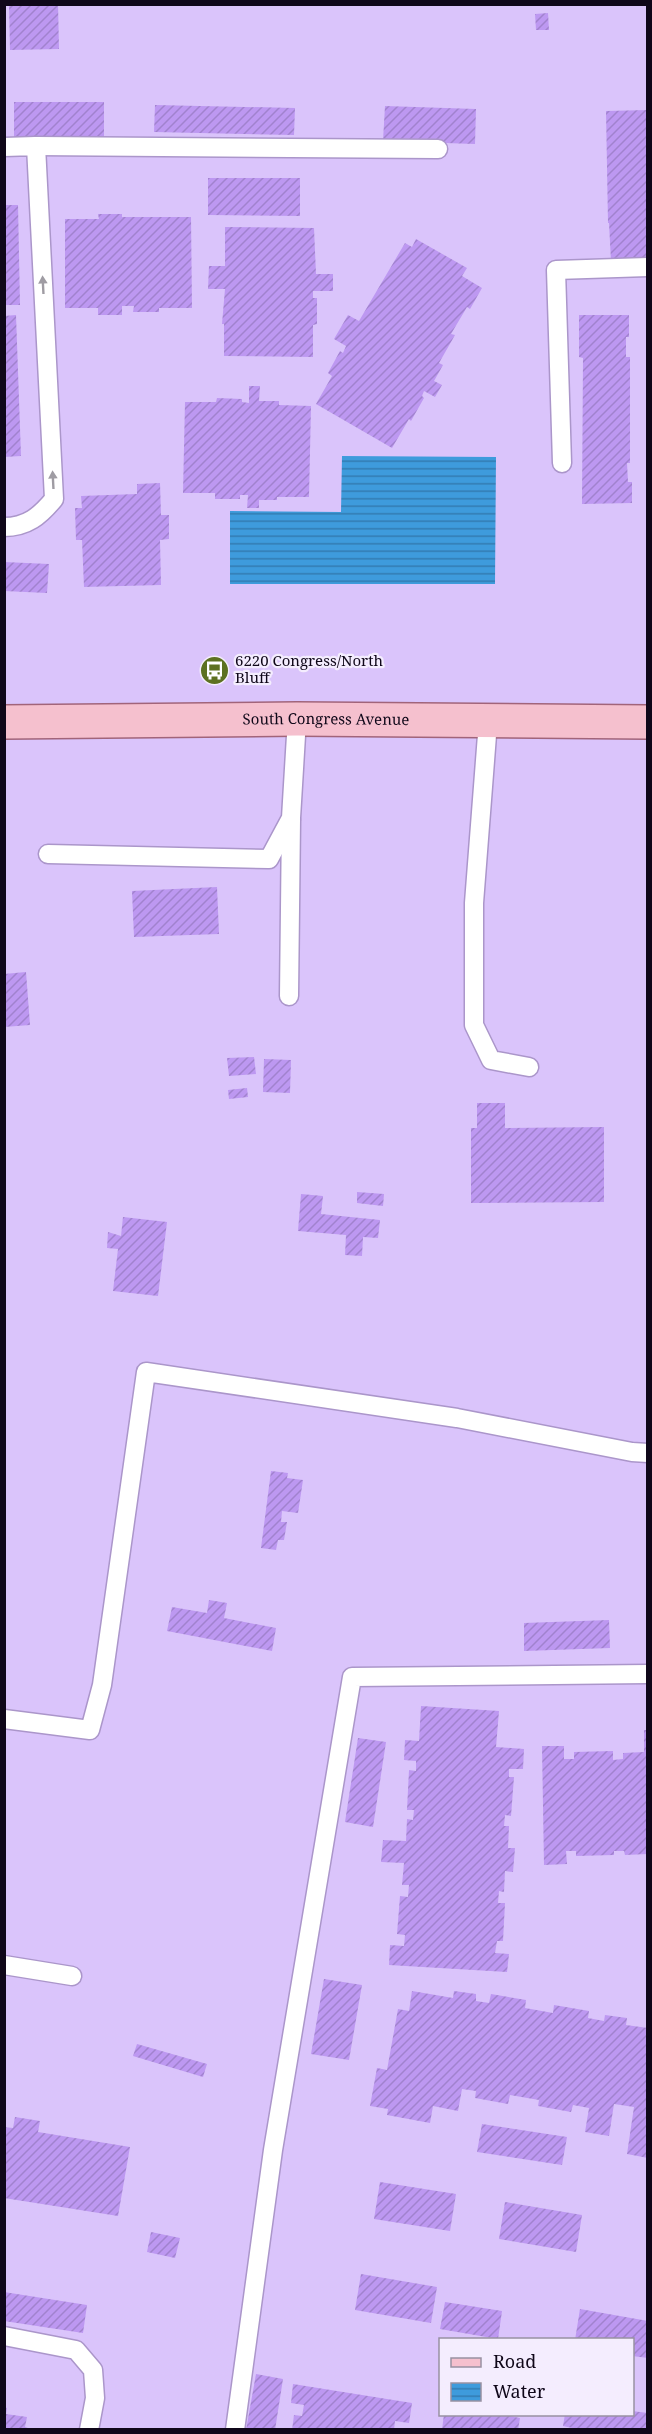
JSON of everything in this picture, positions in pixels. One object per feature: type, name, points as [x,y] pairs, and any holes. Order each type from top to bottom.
[{"type":"main road","name":"South Congress Avenue","points":[[12,726],[297,719],[648,722]]},
{"type":"lane","points":[[4,527],[17,527],[40,516],[54,499],[36,146]]},
{"type":"lane","points":[[4,147],[438,149]]},
{"type":"lane","points":[[562,463],[556,270],[648,267]]},
{"type":"lane","points":[[289,996],[291,818],[297,719]]},
{"type":"lane","points":[[488,722],[474,903],[474,1025],[491,1060],[529,1066]]},
{"type":"lane","points":[[48,854],[268,859],[291,818]]},
{"type":"lane","points":[[4,1719],[90,1730],[102,1684],[146,1372],[457,1418],[632,1452],[648,1453]]},
{"type":"lane","points":[[235,2430],[273,2150],[351,1677],[648,1674]]},
{"type":"lane","points":[[4,1965],[72,1976]]},
{"type":"lane","points":[[4,2336],[76,2350],[93,2370],[95,2398],[89,2430]]},
{"type":"water","points":[[342,456],[496,457],[495,584],[230,584],[230,511],[341,512]]},
{"type":"building","points":[[9,4],[58,4],[59,49],[10,50]]},
{"type":"building","points":[[548,13],[549,30],[536,30],[535,14]]},
{"type":"building","points":[[14,102],[104,102],[104,139],[14,138]]},
{"type":"building","points":[[155,105],[295,108],[294,135],[154,132]]},
{"type":"building","points":[[385,106],[476,109],[475,144],[383,141]]},
{"type":"building","points":[[648,110],[648,260],[611,261],[606,111]]},
{"type":"building","points":[[208,178],[300,178],[300,216],[208,215]]},
{"type":"building","points":[[4,205],[18,205],[20,305],[4,305]]},
{"type":"building","points":[[98,214],[122,214],[122,217],[191,217],[192,308],[159,308],[159,312],[133,312],[134,306],[122,306],[122,315],[98,315],[98,308],[65,308],[65,219],[99,219]]},
{"type":"building","points":[[225,227],[314,228],[316,274],[333,274],[333,291],[313,291],[313,298],[317,298],[317,324],[313,325],[313,357],[224,356],[224,324],[222,324],[225,289],[208,289],[209,266],[225,266]]},
{"type":"building","points":[[416,239],[467,268],[462,276],[482,288],[470,309],[467,307],[451,334],[455,335],[439,363],[443,365],[434,381],[442,385],[435,397],[424,391],[422,396],[424,398],[392,448],[316,404],[332,376],[328,373],[340,351],[343,353],[346,346],[334,339],[348,315],[359,321],[405,243],[412,247]]},
{"type":"building","points":[[16,315],[21,456],[4,457],[4,316]]},
{"type":"building","points":[[579,315],[629,315],[626,357],[630,357],[630,463],[627,463],[628,482],[632,482],[632,503],[582,504],[583,358],[579,357]]},
{"type":"building","points":[[249,386],[260,386],[259,401],[279,401],[279,405],[311,406],[309,497],[277,497],[277,500],[259,500],[259,508],[247,508],[248,495],[240,495],[240,499],[215,499],[215,493],[183,493],[185,402],[216,402],[217,398],[242,399],[242,402],[249,403]]},
{"type":"building","points":[[160,483],[161,515],[169,515],[169,539],[160,540],[161,585],[84,587],[82,540],[76,540],[75,508],[82,508],[81,496],[137,494],[137,484]]},
{"type":"building","points":[[4,562],[49,564],[47,593],[4,591]]},
{"type":"building","points":[[217,887],[219,934],[134,937],[132,891]]},
{"type":"building","points":[[26,972],[30,1025],[4,1027],[4,974]]},
{"type":"building","points":[[254,1057],[256,1074],[229,1076],[227,1058]]},
{"type":"building","points":[[264,1059],[291,1060],[290,1093],[263,1092]]},
{"type":"building","points":[[247,1088],[248,1097],[229,1099],[228,1090]]},
{"type":"building","points":[[477,1103],[505,1103],[505,1128],[604,1127],[604,1202],[471,1203],[471,1128],[477,1128]]},
{"type":"building","points":[[357,1192],[384,1194],[383,1206],[357,1203]]},
{"type":"building","points":[[301,1194],[323,1196],[321,1214],[380,1220],[378,1238],[363,1237],[362,1256],[345,1255],[346,1235],[298,1231]]},
{"type":"building","points":[[123,1217],[167,1222],[158,1296],[113,1291],[118,1249],[107,1248],[108,1232],[121,1236]]},
{"type":"building","points":[[271,1471],[288,1473],[287,1478],[303,1480],[298,1513],[282,1511],[281,1522],[287,1522],[284,1540],[278,1540],[276,1550],[261,1548]]},
{"type":"building","points":[[209,1600],[227,1603],[224,1618],[276,1628],[272,1651],[167,1631],[172,1607],[207,1613]]},
{"type":"building","points":[[609,1620],[610,1648],[524,1651],[524,1623]]},
{"type":"building","points":[[421,1706],[499,1711],[496,1747],[524,1749],[523,1769],[509,1769],[509,1777],[514,1777],[511,1816],[505,1815],[504,1826],[509,1826],[508,1848],[515,1848],[513,1872],[505,1871],[504,1892],[499,1891],[498,1903],[505,1903],[503,1941],[497,1941],[495,1953],[509,1954],[507,1972],[389,1965],[390,1945],[404,1946],[405,1935],[397,1934],[400,1896],[408,1897],[409,1885],[402,1885],[404,1863],[381,1862],[383,1840],[406,1841],[407,1819],[413,1820],[414,1810],[407,1810],[409,1770],[416,1771],[416,1761],[404,1760],[405,1740],[419,1741]]},
{"type":"building","points":[[644,1730],[648,1730],[648,1854],[625,1855],[624,1851],[614,1851],[614,1855],[576,1856],[576,1851],[566,1851],[567,1864],[544,1865],[542,1746],[564,1746],[564,1759],[574,1759],[574,1752],[613,1751],[613,1760],[623,1759],[623,1753],[644,1752]]},
{"type":"building","points":[[358,1738],[386,1742],[373,1827],[345,1822]]},
{"type":"building","points":[[324,1979],[362,1985],[349,2060],[311,2054]]},
{"type":"building","points":[[412,1991],[453,1998],[454,1991],[476,1994],[476,2001],[489,2003],[491,1994],[526,2000],[525,2008],[553,2013],[554,2005],[589,2011],[588,2018],[604,2021],[605,2015],[627,2018],[626,2025],[648,2028],[648,2158],[627,2154],[634,2107],[614,2104],[609,2136],[585,2132],[589,2108],[573,2105],[571,2112],[538,2106],[539,2100],[510,2095],[508,2104],[475,2098],[476,2091],[462,2089],[458,2111],[433,2106],[430,2123],[387,2115],[388,2109],[370,2106],[377,2068],[387,2070],[398,2009],[409,2011]]},
{"type":"building","points":[[137,2044],[207,2064],[203,2077],[133,2056]]},
{"type":"building","points":[[15,2117],[40,2121],[38,2132],[130,2147],[118,2216],[4,2198],[4,2127],[13,2128]]},
{"type":"building","points":[[482,2124],[567,2137],[562,2165],[477,2152]]},
{"type":"building","points":[[380,2182],[456,2194],[450,2231],[374,2219]]},
{"type":"building","points":[[505,2202],[582,2215],[576,2252],[499,2239]]},
{"type":"building","points":[[151,2232],[180,2238],[175,2258],[147,2252]]},
{"type":"building","points":[[361,2274],[437,2287],[431,2323],[355,2310]]},
{"type":"building","points":[[4,2292],[87,2305],[83,2333],[4,2321]]},
{"type":"building","points":[[445,2302],[502,2311],[498,2338],[440,2329]]},
{"type":"building","points":[[580,2309],[648,2321],[648,2358],[634,2356],[634,2338],[575,2338]]},
{"type":"building","points":[[256,2374],[283,2379],[275,2430],[246,2430]]},
{"type":"building","points":[[293,2384],[412,2403],[409,2423],[395,2421],[394,2430],[292,2430],[294,2415],[302,2416],[304,2405],[291,2403]]},
{"type":"building","points":[[4,2407],[7,2408],[6,2414],[27,2417],[25,2427],[34,2430],[4,2430]]},
{"type":"building","points":[[634,2411],[648,2413],[648,2430],[581,2430],[563,2426],[565,2416],[634,2416]]},
{"type":"building","points":[[444,2416],[520,2418],[518,2430],[442,2430]]},
{"type":"place","name":"6220 Congress/North Bluff","points":[[214,670]]}]
